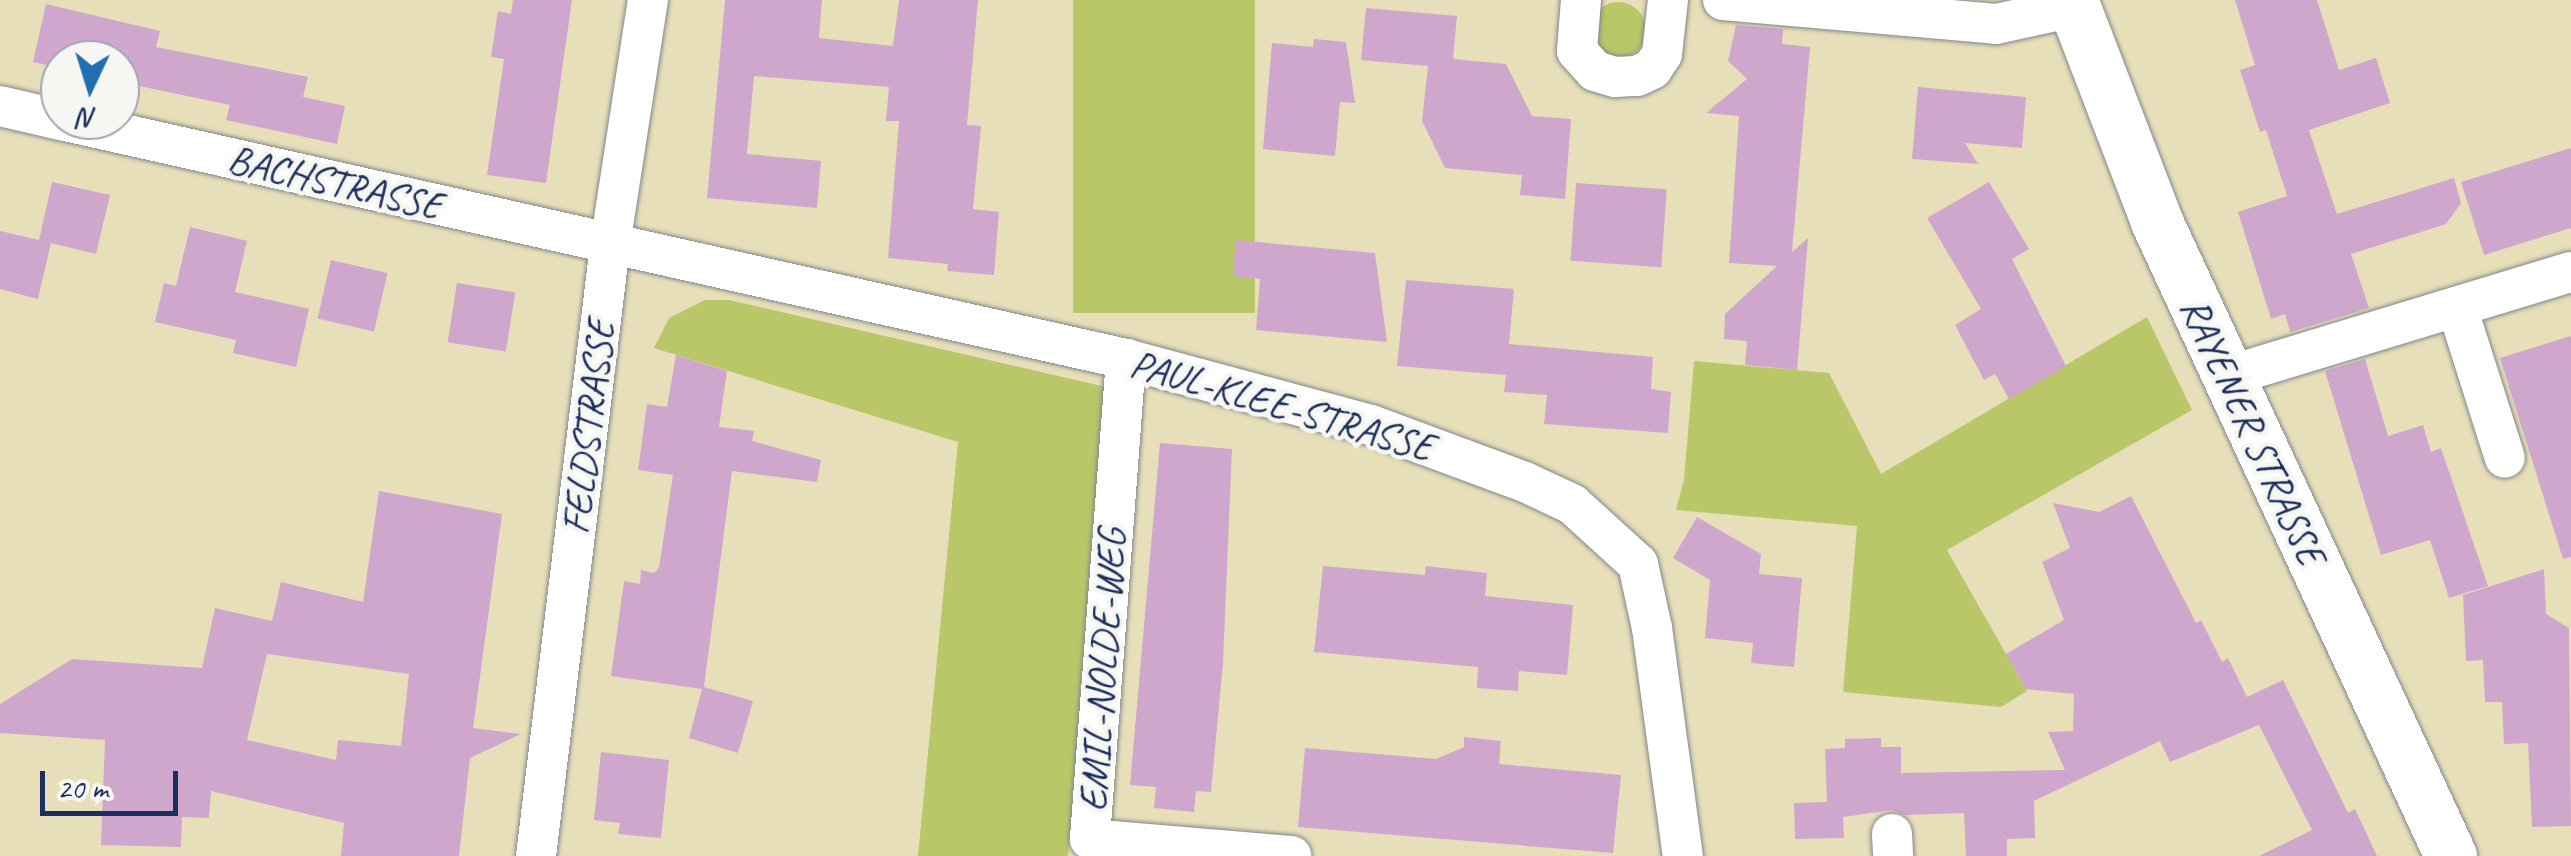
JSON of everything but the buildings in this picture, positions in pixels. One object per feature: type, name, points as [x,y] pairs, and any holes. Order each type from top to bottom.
[{"type":"street","name":"FELDSTRASSE","points":[[536,856],[610,244],[648,0]]},
{"type":"street","points":[[1581,0],[1577,51],[1595,71],[1616,77],[1636,76],[1652,69],[1662,54],[1668,0]]},
{"type":"street","points":[[1723,0],[1996,24],[2073,3]]},
{"type":"street","name":"RAYENER STRASSE","points":[[2073,3],[2157,222],[2451,856]]},
{"type":"street","name":"BACHSTRASSE","points":[[0,106],[40,115]]},
{"type":"street","name":"BACHSTRASSE","points":[[140,138],[610,244]]},
{"type":"street","name":"PAUL-KLEE-STRASSE","points":[[610,244],[1126,359],[1372,425],[1525,482],[1572,504],[1638,564],[1652,628],[1683,856]]},
{"type":"street","points":[[2228,376],[2571,272]]},
{"type":"street","points":[[2456,307],[2506,458]]},
{"type":"street","name":"EMIL-NOLDE-WEG","points":[[1126,359],[1090,839],[1291,856]]},
{"type":"green space","points":[[1073,0],[1255,0],[1255,313],[1073,313]]},
{"type":"green space","points":[[1618,2],[1638,10],[1646,30],[1638,50],[1618,58],[1598,50],[1590,30],[1598,10]]},
{"type":"green space","points":[[705,300],[729,300],[1110,388],[1068,856],[918,856],[958,442],[654,348],[669,318]]},
{"type":"green space","points":[[2147,317],[2192,410],[1947,550],[2027,691],[2001,707],[1843,692],[1857,526],[1676,510],[1684,480],[1694,361],[1829,373],[1881,474]]}]
